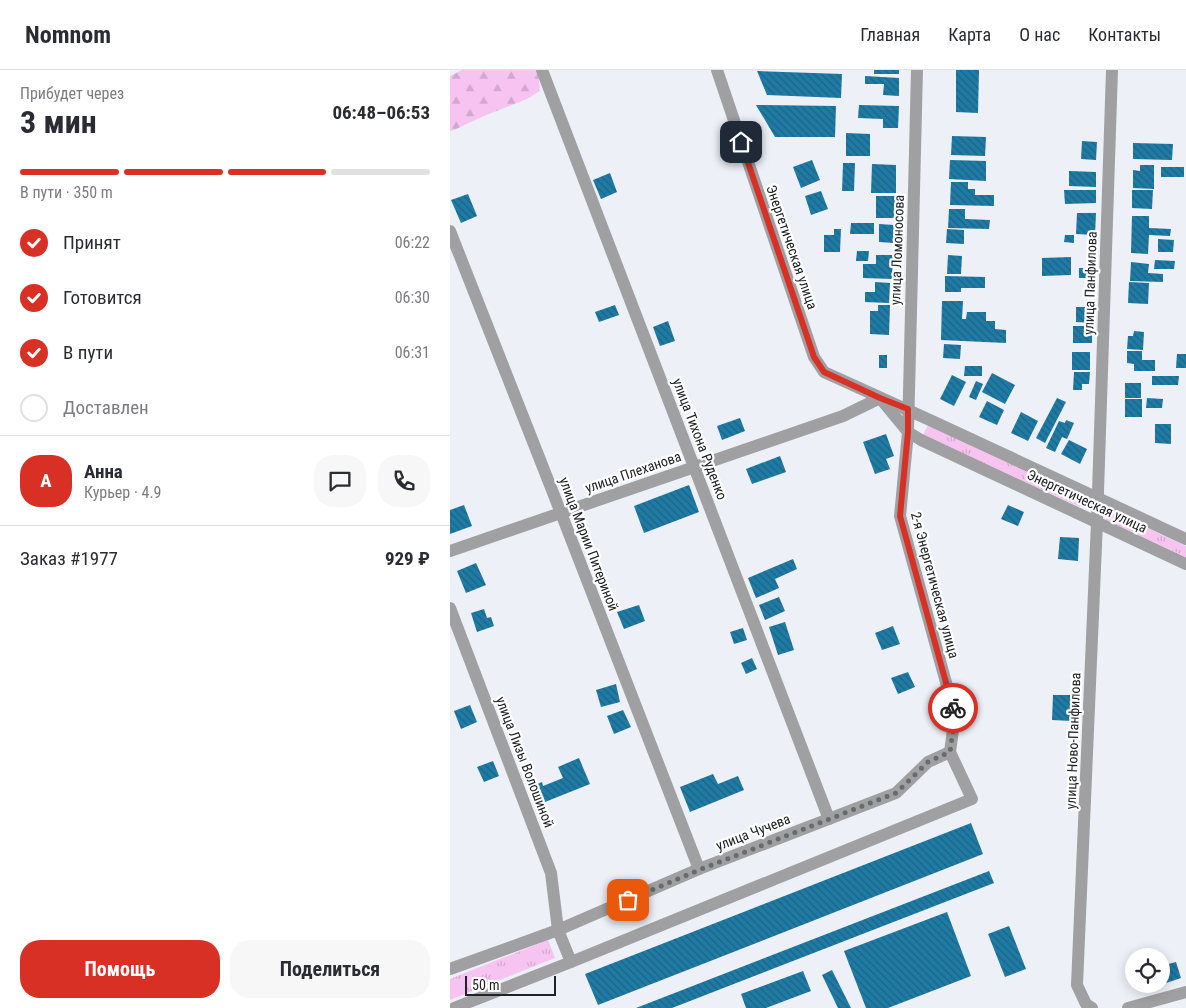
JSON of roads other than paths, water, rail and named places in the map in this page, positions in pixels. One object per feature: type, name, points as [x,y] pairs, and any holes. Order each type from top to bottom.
[{"type":"street","name":"улица Тихона Руденко","points":[[542,70],[829,819]]},
{"type":"street","name":"Энергетическая улица","points":[[717,70],[814,357],[824,372],[908,409],[1186,539]]},
{"type":"street","name":"улица Ломоносова","points":[[908,432],[917,70]]},
{"type":"street","name":"улица Панфилова","points":[[1097,498],[1112,70]]},
{"type":"street","name":"улица Марии Питериной","points":[[450,231],[699,870]]},
{"type":"street","name":"улица Плеханова","points":[[450,551],[843,416],[880,398]]},
{"type":"street","name":"Энергетическая улица","points":[[880,398],[908,432],[921,440],[1186,564]]},
{"type":"street","name":"2-я Энергетическая улица","points":[[908,432],[900,516],[955,715],[950,752]]},
{"type":"street","name":"улица Ново-Панфилова","points":[[1092,1008],[1086,1004],[1078,985],[1097,498]]},
{"type":"street","name":"улица Лизы Волошиной","points":[[450,608],[551,873],[558,930]]},
{"type":"street","points":[[454,1008],[972,799],[950,752]]},
{"type":"street","name":"улица Чучева","points":[[450,969],[558,930],[699,870],[896,793],[928,762],[950,752]]},
{"type":"street","points":[[558,930],[571,962]]},
{"type":"street","points":[[1128,1008],[1186,992]]}]
